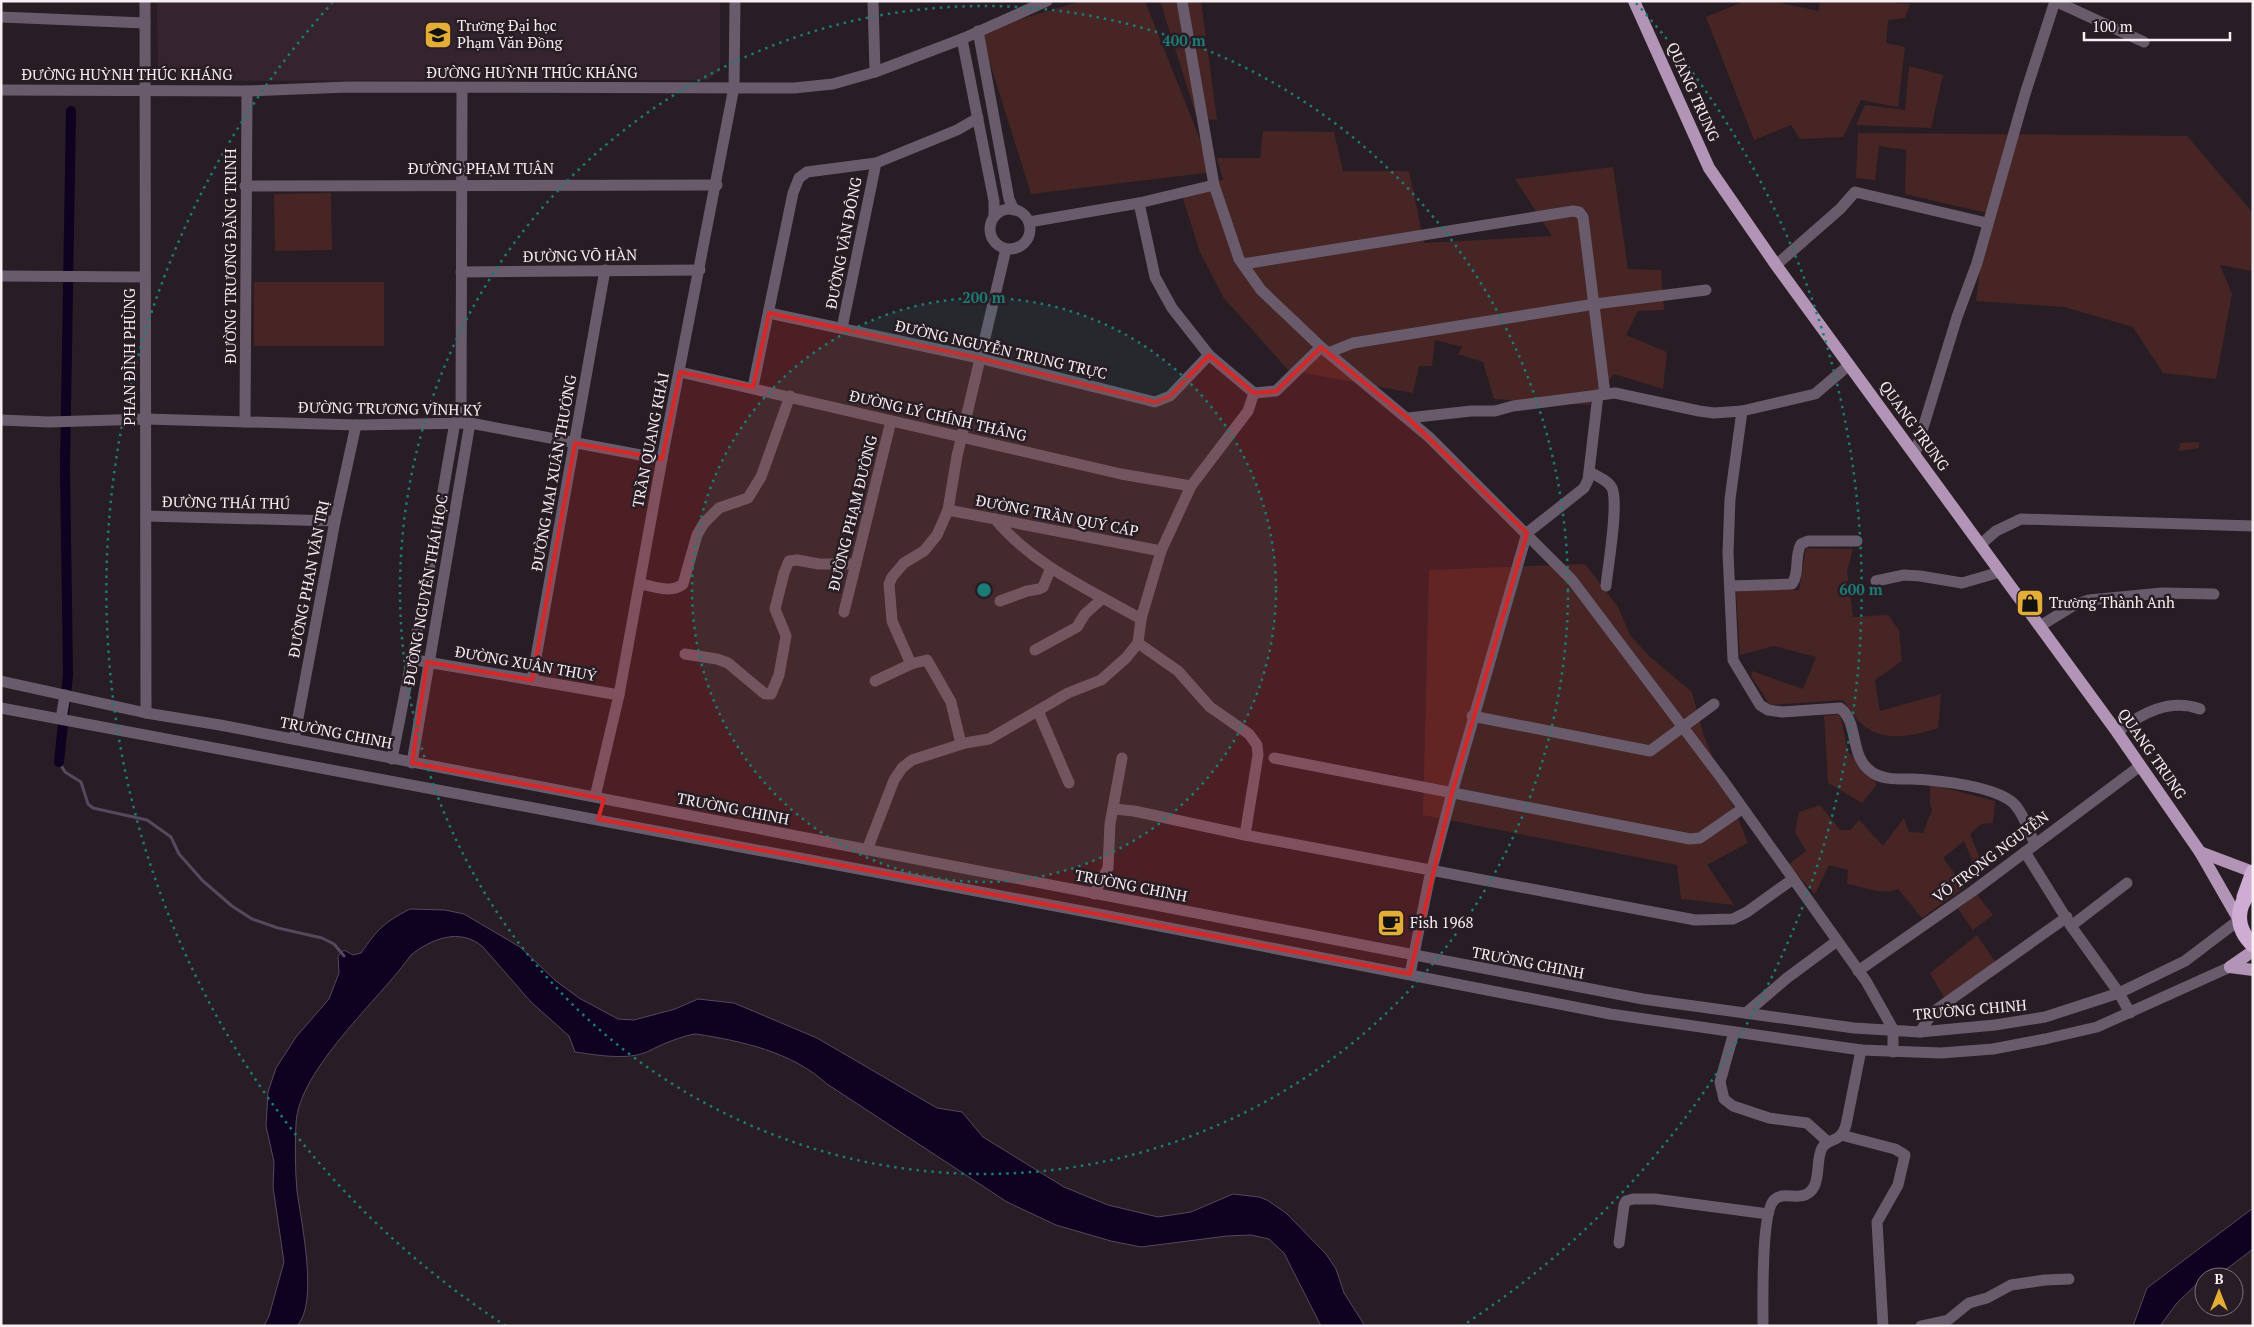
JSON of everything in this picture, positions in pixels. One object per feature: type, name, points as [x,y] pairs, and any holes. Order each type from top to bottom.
[{"type":"highway","points":[[2253,872],[2248,894],[2240,909],[2239,920],[2242,931],[2253,945]]},
{"type":"main road","name":"QUANG TRUNG","points":[[1634,1],[1709,168],[1776,265],[2117,732],[2200,852],[2239,920]]},
{"type":"main road","points":[[2200,852],[2253,872]]},
{"type":"main road","points":[[2230,968],[2253,951]]},
{"type":"main road","points":[[2230,968],[2253,970]]},
{"type":"street","name":"PHAN ĐÌNH PHÙNG","points":[[145,1],[146,713]]},
{"type":"street","name":"TRẦN QUANG KHẢI","points":[[598,819],[599,798],[662,459],[700,270],[706,230],[717,185],[734,87],[736,1]]},
{"type":"street","points":[[873,1],[875,72]]},
{"type":"street","name":"ĐƯỜNG HUỲNH THÚC KHÁNG","points":[[1,90],[247,91],[348,87],[794,88],[833,84],[875,72],[962,39],[1046,1]]},
{"type":"street","points":[[1182,1],[1214,185],[1243,264],[1262,290],[1324,350],[1408,418],[1527,533],[1572,580],[1742,809],[1879,1001],[1893,1029],[1893,1052]]},
{"type":"street","points":[[1915,454],[1957,317],[1977,262],[1987,223],[2055,1],[2144,42]]},
{"type":"street","points":[[1,17],[145,23]]},
{"type":"street","points":[[978,31],[1008,198],[1014,210]]},
{"type":"street","points":[[962,39],[994,201],[994,217],[990,226],[990,234],[998,246],[1006,249],[1014,249],[1022,245],[1030,230],[1029,222],[1025,216],[1014,210],[1004,210],[994,217]]},
{"type":"street","name":"ĐƯỜNG NGUYỄN THÁI HỌC","points":[[412,763],[427,662],[453,527],[462,422],[462,88]]},
{"type":"street","name":"ĐƯỜNG TRƯƠNG ĐĂNG TRINH","points":[[245,422],[247,91]]},
{"type":"street","points":[[753,387],[793,193],[800,178],[807,172],[876,163],[956,130],[978,118]]},
{"type":"street","name":"ĐƯỜNG VÂN ĐÔNG","points":[[842,328],[876,163]]},
{"type":"street","name":"ĐƯỜNG PHẠM TUÂN","points":[[245,186],[462,184],[717,185]]},
{"type":"street","points":[[1029,222],[1139,203],[1214,185]]},
{"type":"street","points":[[1776,265],[1840,209],[1855,192],[1987,223]]},
{"type":"street","points":[[1139,203],[1155,277],[1172,308],[1209,355],[1254,393],[1276,391],[1324,350],[1353,343],[1595,304],[1706,290]]},
{"type":"street","points":[[1243,264],[1573,211],[1579,212],[1582,217],[1595,304],[1602,395],[1590,472],[1584,488],[1527,533],[1472,716],[1432,869],[1410,974]]},
{"type":"street","points":[[911,664],[892,621],[889,584],[892,577],[904,563],[924,551],[933,541],[948,510],[962,437],[1006,249]]},
{"type":"street","name":"ĐƯỜNG MAI XUÂN THƯỞNG","points":[[532,680],[606,270]]},
{"type":"street","name":"ĐƯỜNG VÕ HÀN","points":[[461,272],[700,270]]},
{"type":"street","points":[[1,276],[145,277]]},
{"type":"street","name":"ĐƯỜNG NGUYỄN TRUNG TRỰC","points":[[769,313],[980,358],[1155,402],[1170,396],[1209,355]]},
{"type":"street","points":[[1408,418],[1471,411],[1495,411],[1513,406],[1614,393],[1699,411],[1714,413],[1742,411],[1815,394],[1849,365]]},
{"type":"street","name":"ĐƯỜNG LÝ CHÍNH THẮNG","points":[[680,372],[753,387],[1122,474],[1191,486]]},
{"type":"street","points":[[867,850],[894,780],[902,768],[921,756],[961,744],[989,739],[1068,693],[1101,680],[1114,671],[1138,643],[1141,619],[1161,551],[1191,486],[1248,411],[1254,393]]},
{"type":"street","points":[[640,584],[669,589],[678,588],[683,584],[697,536],[704,522],[719,508],[748,498],[761,477],[790,396]]},
{"type":"street","points":[[1742,411],[1730,499],[1728,553],[1732,660],[1760,705],[1768,710],[1782,712],[1840,708],[1850,720],[1856,748],[1863,765],[1875,774],[1886,778],[1953,783],[2003,798],[2015,805],[2035,844]]},
{"type":"street","name":"ĐƯỜNG TRƯƠNG VĨNH KÝ","points":[[1,420],[49,422],[146,419],[356,425],[462,422],[662,459]]},
{"type":"street","name":"ĐƯỜNG PHẠM ĐƯỜNG","points":[[844,612],[891,421]]},
{"type":"street","name":"ĐƯỜNG NGUYỄN THÁI HỌC","points":[[392,759],[462,422]]},
{"type":"street","name":"ĐƯỜNG PHAN VĂN TRỊ","points":[[294,739],[335,521],[356,425]]},
{"type":"street","points":[[1590,472],[1608,483],[1612,489],[1614,504],[1606,586]]},
{"type":"street","name":"ĐƯỜNG TRẦN QUÝ CÁP","points":[[948,510],[1161,551]]},
{"type":"street","name":"ĐƯỜNG THÁI THÚ","points":[[146,516],[335,521]]},
{"type":"street","points":[[1981,544],[2011,522],[2028,518],[2253,526]]},
{"type":"street","points":[[995,519],[1010,538],[1051,568],[1141,619]]},
{"type":"street","points":[[1730,586],[1792,584],[1796,578],[1797,550],[1801,544],[1808,541],[1857,541]]},
{"type":"street","points":[[684,654],[717,659],[728,663],[765,694],[771,694],[779,675],[786,636],[775,609],[789,561],[797,560],[819,564],[856,564]]},
{"type":"street","points":[[1000,601],[1027,591],[1039,589],[1051,568]]},
{"type":"street","points":[[1876,581],[1904,575],[1962,584],[2000,572]]},
{"type":"street","points":[[2040,626],[2076,604],[2089,600],[2162,593],[2214,594]]},
{"type":"street","points":[[1035,650],[1077,627],[1085,614],[1103,598]]},
{"type":"street","points":[[1138,643],[1178,671],[1210,707],[1249,734],[1257,745],[1258,755],[1245,835]]},
{"type":"street","name":"ĐƯỜNG XUÂN THUỶ","points":[[412,659],[619,695]]},
{"type":"street","points":[[875,681],[911,664],[927,660],[951,702],[961,744]]},
{"type":"street","points":[[1,676],[1,681]]},
{"type":"street","name":"TRƯỜNG CHINH","points":[[1,681],[146,713],[294,739],[1643,1000],[1854,1028],[1920,1032],[2045,1017],[2119,993],[2185,961],[2239,920]]},
{"type":"street","points":[[61,719],[65,695]]},
{"type":"street","points":[[1472,716],[1650,751],[1714,704]]},
{"type":"street","points":[[2117,732],[2146,713],[2167,704],[2200,709]]},
{"type":"street","points":[[1,708],[1098,914],[1610,1014],[1861,1050],[1941,1054],[1993,1049],[2097,1027],[2230,968]]},
{"type":"street","points":[[1038,711],[1069,783]]},
{"type":"street","points":[[1098,914],[1097,894],[1108,868],[1110,832],[1122,758]]},
{"type":"street","points":[[1274,758],[1690,839],[1700,838],[1742,809]]},
{"type":"street","name":"VÕ TRỌNG NGUYỄN","points":[[1858,971],[2025,852],[2140,766]]},
{"type":"street","points":[[1114,809],[1134,811],[1245,835],[1432,869],[1687,919],[1712,921],[1733,919],[1793,879]]},
{"type":"street","points":[[2025,852],[2069,921],[2119,993],[2130,1013]]},
{"type":"street","points":[[1920,1032],[1933,1012],[2127,883]]},
{"type":"street","points":[[1746,1013],[1786,978],[1837,941]]},
{"type":"street","points":[[1734,1032],[1720,1082],[1724,1099],[1732,1106],[1769,1118],[1807,1124],[1828,1142]]},
{"type":"street","points":[[1763,1326],[1768,1214],[1774,1200],[1780,1196],[1801,1196],[1808,1194],[1812,1189],[1816,1180],[1822,1149],[1828,1142],[1841,1135],[1850,1111],[1861,1050]]},
{"type":"street","points":[[1841,1135],[1895,1149],[1904,1155],[1898,1185],[1877,1222],[1883,1326]]},
{"type":"street","points":[[1619,1243],[1624,1205],[1626,1201],[1633,1199],[1655,1199],[1768,1214]]},
{"type":"street","points":[[1921,1326],[1948,1320],[1969,1303],[1987,1298],[2011,1286],[2045,1280],[2069,1279]]},
{"type":"highlighted area","points":[[769,313],[979,358],[1155,402],[1170,396],[1209,355],[1254,393],[1276,391],[1321,347],[1408,418],[1527,533],[1452,793],[1410,974],[598,819],[604,799],[412,763],[427,662],[532,680],[575,443],[662,459],[680,372],[753,387]]},
{"type":"shaded area","name":"Trường Đại học Phạm Văn Đồng","points":[[157,1],[720,1],[720,70],[708,80],[169,81],[158,69]]},
{"type":"shaded area","points":[[1082,1],[1145,1],[1213,172],[1031,194],[980,31]]},
{"type":"shaded area","points":[[1160,1],[1201,1],[1217,120],[1197,118]]},
{"type":"shaded area","points":[[1745,1],[1771,1],[1819,11],[1820,1],[1895,1],[1895,3],[1910,4],[1905,18],[1888,20],[1886,43],[1905,47],[1898,107],[1861,100],[1843,137],[1800,139],[1791,125],[1754,140],[1706,17]]},
{"type":"shaded area","points":[[1909,66],[1943,75],[1931,128],[1856,125],[1865,105],[1905,110]]},
{"type":"shaded area","points":[[1263,131],[1334,132],[1343,171],[1409,171],[1424,243],[1552,236],[1515,179],[1613,167],[1628,269],[1661,270],[1664,310],[1638,311],[1626,335],[1667,352],[1663,389],[1614,374],[1589,405],[1494,399],[1483,362],[1458,354],[1462,347],[1435,340],[1432,366],[1419,366],[1413,393],[1288,370],[1223,297],[1200,252],[1183,199],[1198,184],[1223,180],[1217,158],[1260,158]]},
{"type":"shaded area","points":[[1858,133],[2187,136],[2253,213],[2253,271],[2220,265],[2232,294],[2216,379],[2163,373],[2133,327],[2064,307],[1976,301],[1987,213],[1905,194],[1906,150],[1879,146],[1875,180],[1856,178]]},
{"type":"shaded area","points":[[331,193],[332,250],[275,251],[274,194]]},
{"type":"shaded area","points":[[254,282],[384,282],[384,346],[254,346]]},
{"type":"shaded area","points":[[2199,442],[2199,448],[2179,451],[2180,443]]},
{"type":"shaded area","points":[[1806,548],[1853,549],[1847,571],[1853,617],[1888,615],[1899,630],[1902,661],[1875,680],[1880,711],[1941,694],[1938,728],[1910,735],[1890,736],[1881,734],[1872,731],[1860,723],[1843,700],[1770,705],[1751,676],[1752,671],[1803,689],[1816,657],[1774,646],[1740,655],[1736,590],[1799,590]]},
{"type":"shaded area","points":[[1585,564],[1618,607],[1630,635],[1649,656],[1692,692],[1704,736],[1748,843],[1707,865],[1734,905],[1681,899],[1677,865],[1423,815],[1429,570]]},
{"type":"shaded area","points":[[1840,714],[1848,752],[1877,784],[1862,803],[1828,783],[1824,716]]},
{"type":"shaded area","points":[[1930,784],[1995,801],[1993,823],[1981,824],[1970,834],[1983,866],[1976,869],[1964,841],[1943,858],[1965,887],[1922,918],[1898,889],[1886,892],[1847,884],[1848,870],[1829,865],[1815,894],[1788,865],[1806,851],[1795,832],[1799,812],[1820,805],[1840,830],[1851,830],[1859,820],[1883,846],[1904,818],[1909,832],[1923,833],[1932,810],[1930,804]]},
{"type":"shaded area","points":[[1977,895],[1993,915],[1973,930],[1958,909]]},
{"type":"shaded area","points":[[410,909],[445,910],[464,914],[520,947],[556,981],[579,998],[618,1019],[634,1020],[675,1009],[698,999],[734,1003],[817,1038],[937,1108],[962,1112],[983,1137],[1064,1187],[1108,1205],[1158,1217],[1191,1212],[1233,1194],[1259,1197],[1267,1200],[1286,1213],[1326,1254],[1336,1269],[1344,1293],[1365,1326],[1321,1326],[1284,1253],[1269,1239],[1251,1235],[1227,1236],[1141,1247],[1111,1241],[1056,1225],[1007,1202],[813,1073],[782,1056],[766,1050],[731,1040],[696,1034],[679,1038],[632,1056],[593,1055],[575,1052],[569,1036],[531,1002],[483,947],[474,941],[455,937],[427,944],[411,955],[343,1035],[311,1080],[301,1102],[296,1123],[295,1140],[297,1191],[307,1261],[307,1299],[303,1315],[297,1326],[264,1326],[269,1316],[284,1262],[273,1187],[274,1162],[266,1126],[268,1092],[276,1068],[296,1037],[329,999],[339,973],[338,956],[344,950],[353,955],[361,953],[382,927],[393,918]]},
{"type":"shaded area","points":[[1977,935],[1996,963],[1945,999],[1930,973]]},
{"type":"shaded area","points":[[2253,1208],[2253,1249],[2229,1267],[2194,1267],[2194,1287],[2177,1303],[2160,1326],[2133,1326],[2147,1288]]},
{"type":"waterway","points":[[59,762],[68,675],[65,467],[71,111]]},
{"type":"waterway","points":[[59,762],[65,772],[81,782],[88,804],[93,808],[147,820],[171,837],[179,854],[203,881],[232,906],[252,919],[278,928],[322,938],[334,944],[344,956]]},
{"type":"place","name":"Trường Đại học Phạm Văn Đồng","points":[[438,35]]},
{"type":"place","name":"Trường Thành Anh","points":[[2030,603]]},
{"type":"place","name":"Fish 1968","points":[[1391,923]]}]
